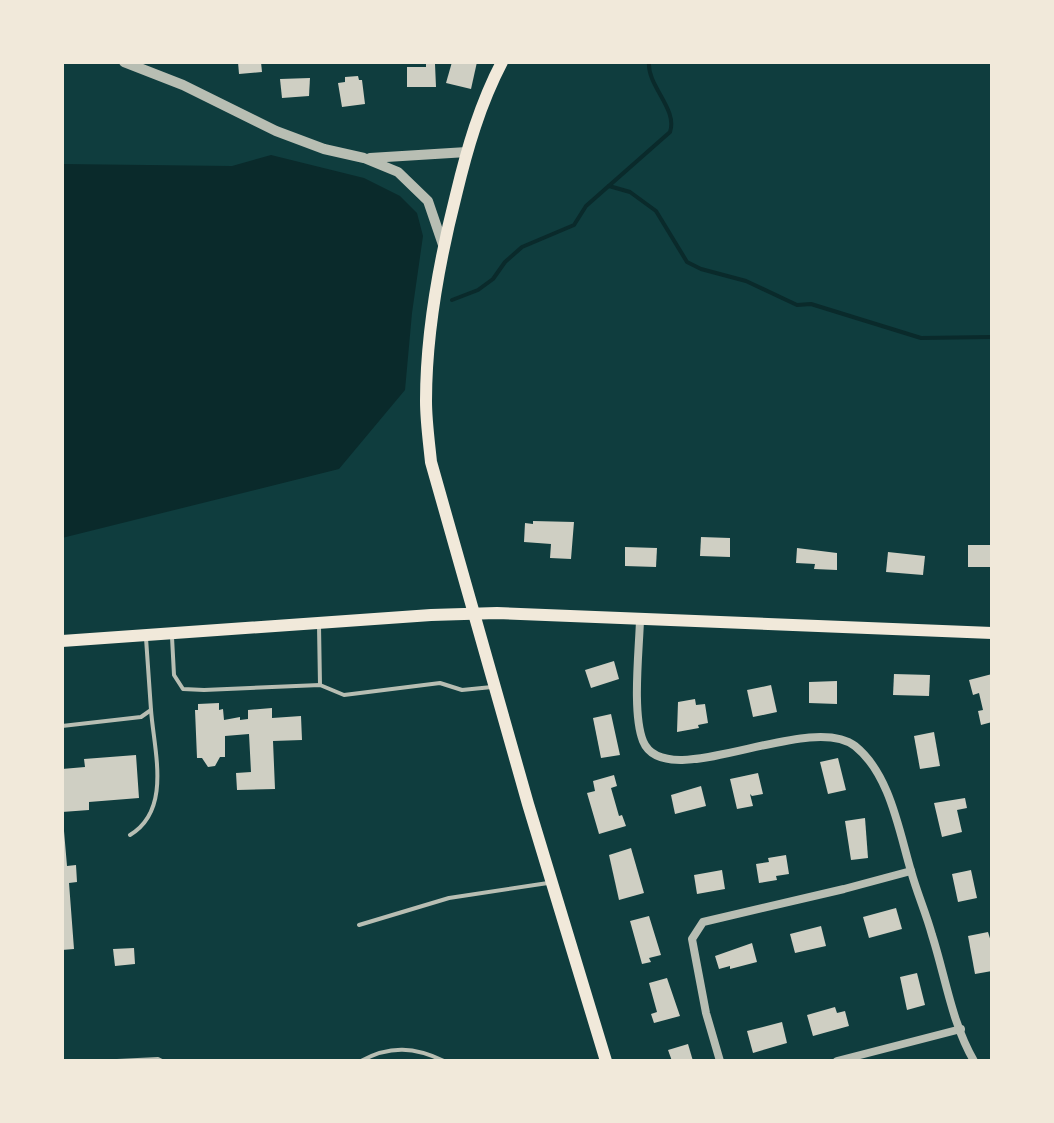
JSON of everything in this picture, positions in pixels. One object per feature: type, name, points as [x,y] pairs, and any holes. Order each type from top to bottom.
[{"type":"main road","points":[[502,62],[480,108],[443,245],[429,342],[426,403],[431,462],[551,883],[606,1061]]},
{"type":"main road","points":[[62,641],[473,614],[992,633]]},
{"type":"street","points":[[124,62],[183,85],[276,131],[324,149],[364,158],[398,172],[428,201],[443,245]]},
{"type":"street","points":[[364,158],[467,152]]},
{"type":"street","points":[[640,620],[638,722],[644,744],[652,752],[668,759],[696,759],[811,735],[851,743],[871,759],[891,805],[961,1029],[974,1061]]},
{"type":"street","points":[[720,1061],[706,1013],[692,939],[703,922],[911,871]]},
{"type":"street","points":[[837,1061],[961,1029]]},
{"type":"lane","points":[[319,624],[320,685]]},
{"type":"lane","points":[[172,634],[174,675],[183,689],[320,685],[344,695],[440,683],[462,690],[494,687]]},
{"type":"lane","points":[[130,835],[148,821],[157,795],[145,635]]},
{"type":"lane","points":[[62,726],[141,717],[151,710]]},
{"type":"lane","points":[[359,925],[449,898],[551,883]]},
{"type":"lane","points":[[361,1061],[378,1052],[401,1049],[422,1051],[444,1061]]},
{"type":"lane","points":[[117,1061],[162,1061]]},
{"type":"water","points":[[271,155],[364,178],[400,196],[417,213],[423,236],[405,390],[339,469],[62,538],[62,164],[232,166]]},
{"type":"building","points":[[238,62],[261,62],[262,72],[239,74]]},
{"type":"building","points":[[452,62],[477,62],[471,89],[446,83]]},
{"type":"building","points":[[426,64],[435,64],[436,87],[407,87],[407,67],[426,67]]},
{"type":"building","points":[[358,76],[362,80],[365,104],[342,107],[338,83],[345,82],[345,77]]},
{"type":"building","points":[[310,78],[309,96],[282,98],[280,79]]},
{"type":"building","points":[[533,521],[574,522],[571,559],[550,558],[551,544],[524,542],[525,523],[533,524]]},
{"type":"building","points":[[701,537],[730,538],[730,557],[700,556]]},
{"type":"building","points":[[968,545],[992,545],[992,567],[968,567]]},
{"type":"building","points":[[625,547],[657,548],[656,567],[625,566]]},
{"type":"building","points":[[797,548],[837,553],[837,570],[814,569],[815,564],[796,563]]},
{"type":"building","points":[[888,552],[925,556],[923,575],[886,572]]},
{"type":"building","points":[[614,661],[619,679],[591,688],[585,670]]},
{"type":"building","points":[[894,674],[930,675],[929,696],[893,695]]},
{"type":"building","points":[[992,674],[992,722],[981,725],[978,711],[983,710],[979,693],[973,695],[969,680]]},
{"type":"building","points":[[837,681],[837,704],[809,703],[809,682]]},
{"type":"building","points":[[771,685],[777,712],[753,717],[747,690]]},
{"type":"building","points":[[695,699],[696,705],[705,704],[708,723],[677,732],[678,702]]},
{"type":"building","points":[[219,703],[224,720],[248,719],[248,710],[272,708],[272,718],[301,716],[302,740],[273,741],[275,789],[237,790],[236,773],[251,772],[249,734],[225,736],[225,757],[220,757],[215,766],[208,767],[202,758],[197,758],[195,710],[198,710],[198,704]]},
{"type":"building","points":[[611,714],[620,755],[601,758],[593,718]]},
{"type":"building","points":[[934,732],[940,766],[920,769],[914,736]]},
{"type":"building","points":[[136,755],[139,798],[89,802],[89,810],[62,812],[62,769],[85,767],[84,759]]},
{"type":"building","points":[[838,758],[846,790],[828,794],[820,762]]},
{"type":"building","points":[[758,773],[763,794],[750,794],[753,806],[737,809],[730,779]]},
{"type":"building","points":[[614,775],[617,786],[611,788],[619,816],[622,815],[626,826],[599,834],[587,793],[595,791],[593,781]]},
{"type":"building","points":[[701,786],[706,806],[675,814],[671,795]]},
{"type":"building","points":[[965,798],[967,808],[957,810],[962,832],[942,837],[934,803]]},
{"type":"building","points":[[865,818],[868,858],[851,860],[845,821]]},
{"type":"building","points":[[62,831],[67,866],[76,865],[77,882],[69,883],[74,949],[62,950]]},
{"type":"building","points":[[631,848],[644,893],[619,900],[609,855]]},
{"type":"building","points":[[786,855],[789,874],[759,883],[756,864]]},
{"type":"building","points":[[722,870],[725,889],[697,894],[694,875]]},
{"type":"building","points":[[971,870],[977,898],[958,902],[952,874]]},
{"type":"building","points":[[896,908],[902,929],[869,938],[863,917]]},
{"type":"building","points":[[649,916],[661,955],[649,958],[651,962],[642,964],[630,921]]},
{"type":"building","points":[[821,926],[826,946],[795,953],[790,934]]},
{"type":"building","points":[[988,932],[992,945],[992,971],[975,974],[968,936]]},
{"type":"building","points":[[752,943],[757,962],[719,969],[715,956]]},
{"type":"building","points":[[134,948],[135,964],[115,966],[113,949]]},
{"type":"building","points":[[917,973],[925,1005],[907,1010],[900,977]]},
{"type":"building","points":[[667,978],[680,1016],[654,1023],[651,1014],[657,1012],[649,983]]},
{"type":"building","points":[[835,1007],[837,1013],[845,1011],[849,1026],[813,1036],[807,1015]]},
{"type":"building","points":[[782,1022],[787,1043],[753,1053],[747,1031]]},
{"type":"building","points":[[688,1044],[693,1061],[672,1061],[668,1050]]},
{"type":"waterway","points":[[452,300],[478,290],[493,279],[505,262],[522,247],[574,225],[586,206],[670,132],[670,115],[653,80],[649,62]]},
{"type":"waterway","points":[[609,186],[630,192],[656,211],[687,262],[701,269],[746,281],[797,305],[811,304],[921,338],[992,337]]}]
